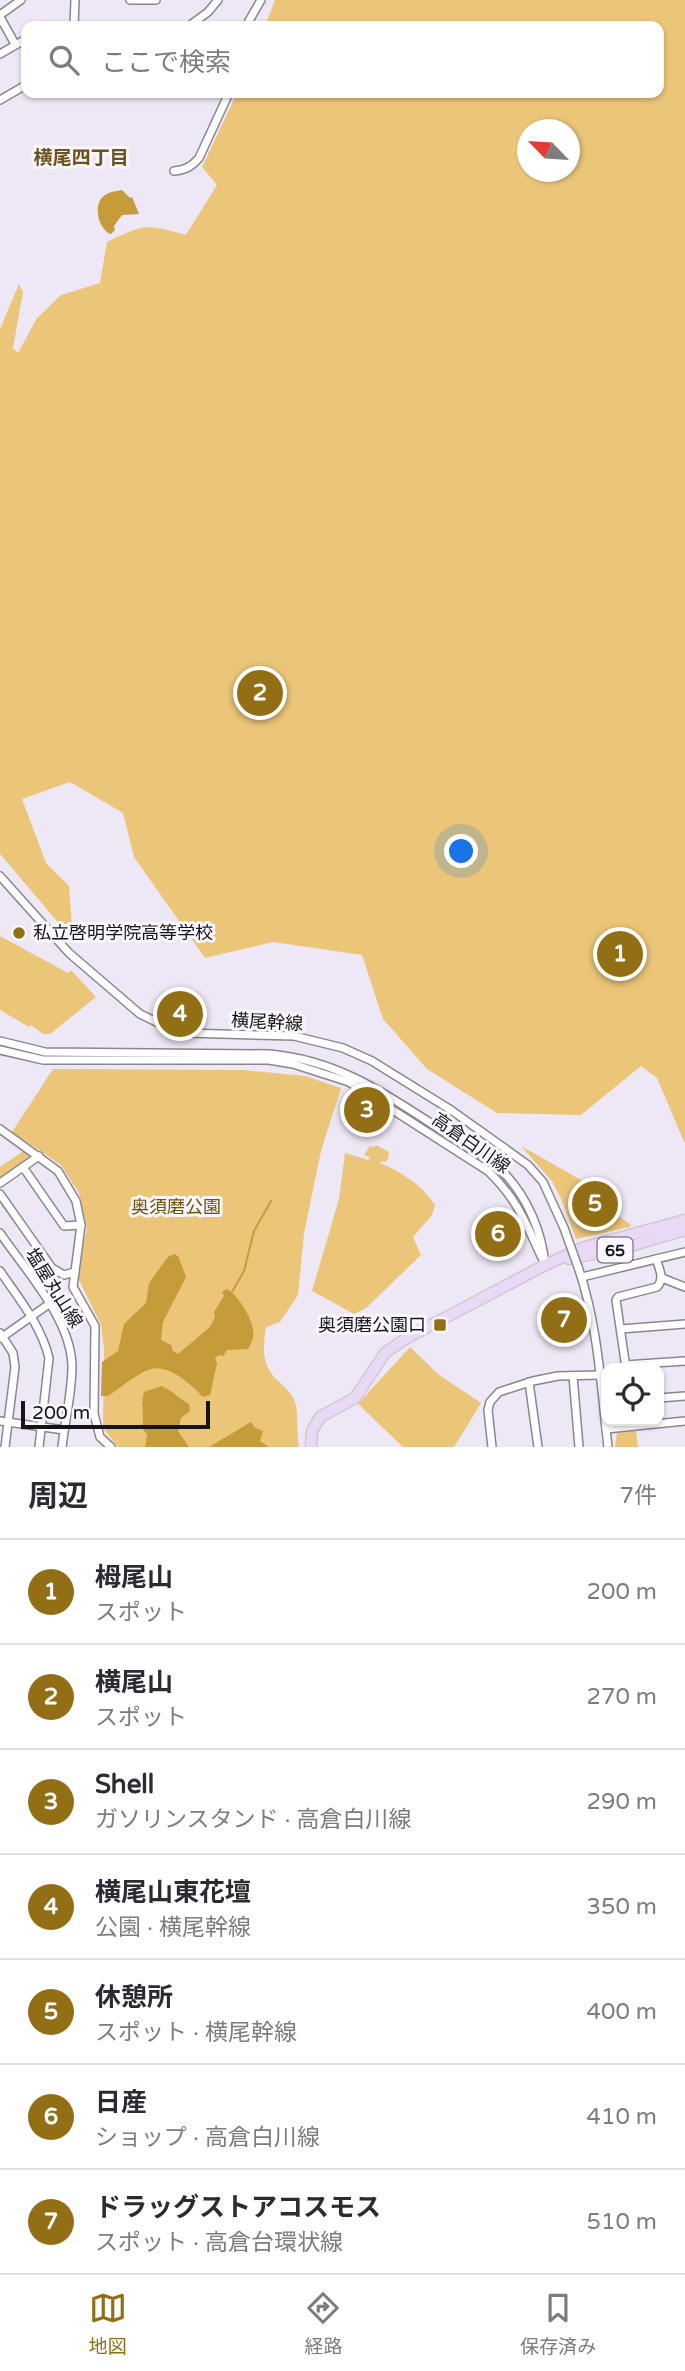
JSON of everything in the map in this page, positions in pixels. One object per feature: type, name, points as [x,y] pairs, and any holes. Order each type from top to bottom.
[{"type":"main road","name":"65","points":[[311,1447],[312,1432],[320,1417],[355,1398],[385,1353],[420,1331],[545,1265],[585,1247],[685,1220]]},
{"type":"main road","name":"65","points":[[545,1265],[630,1246],[685,1230]]},
{"type":"street","points":[[15,44],[0,16],[22,0]]},
{"type":"street","points":[[74,21],[75,0]]},
{"type":"street","points":[[130,0],[156,0]]},
{"type":"street","points":[[196,21],[218,0]]},
{"type":"street","points":[[249,21],[261,0]]},
{"type":"street","points":[[0,54],[21,41]]},
{"type":"street","points":[[0,100],[21,88]]},
{"type":"street","points":[[174,171],[193,165],[200,158],[227,98]]},
{"type":"street","name":"横尾幹線","points":[[0,876],[69,954],[141,1014],[186,1033],[295,1036],[343,1048],[372,1061],[474,1126],[528,1165],[543,1182],[582,1277],[591,1314],[608,1447]]},
{"type":"street","name":"高倉白川線","points":[[0,1041],[45,1052],[269,1054],[294,1056],[329,1065],[370,1084],[503,1171],[521,1193],[543,1242],[545,1265]]},
{"type":"street","name":"高倉白川線","points":[[0,1049],[43,1060],[269,1060],[319,1071],[349,1082],[488,1171],[507,1189],[520,1209],[545,1265]]},
{"type":"street","points":[[0,1129],[58,1171],[76,1201],[81,1225],[73,1287],[95,1326],[95,1423],[100,1437],[111,1447]]},
{"type":"street","points":[[0,1183],[39,1156]]},
{"type":"street","points":[[23,1167],[64,1226],[81,1225]]},
{"type":"street","points":[[0,1194],[52,1268],[64,1275],[75,1272]]},
{"type":"street","name":"塩屋丸山線","points":[[0,1233],[49,1304],[66,1335],[71,1355],[71,1375],[62,1447]]},
{"type":"street","points":[[582,1277],[685,1252]]},
{"type":"street","points":[[625,1363],[616,1300],[618,1297],[657,1287],[662,1278],[656,1259]]},
{"type":"street","points":[[0,1271],[32,1317],[46,1343],[49,1358],[39,1447]]},
{"type":"street","points":[[662,1278],[685,1287]]},
{"type":"street","points":[[5,1447],[4,1422],[15,1367],[13,1353],[1,1336],[49,1304]]},
{"type":"street","points":[[621,1329],[685,1324]]},
{"type":"street","points":[[664,1363],[685,1361]]},
{"type":"street","points":[[492,1447],[488,1409],[490,1402],[499,1392],[529,1382],[600,1375]]},
{"type":"street","points":[[573,1376],[579,1447]]},
{"type":"street","points":[[529,1382],[538,1447]]},
{"type":"street","points":[[664,1398],[685,1396]]},
{"type":"street","points":[[606,1429],[685,1421]]},
{"type":"street","points":[[4,1422],[64,1430]]},
{"type":"green space","points":[[275,0],[685,0],[685,1144],[657,1078],[641,1066],[581,1115],[497,1113],[427,1069],[383,1019],[362,955],[273,942],[205,958],[134,857],[123,813],[70,782],[22,799],[46,863],[69,886],[73,940],[0,854],[0,329],[19,284],[23,292],[13,348],[18,353],[37,318],[61,295],[100,283],[107,242],[146,227],[186,235],[217,185],[202,167],[235,98],[664,98],[664,21],[267,21]]},
{"type":"green space","name":"私立啓明学院高等学校","points":[[0,936],[68,973],[71,970],[96,997],[50,1034],[43,1034],[0,1010]]},
{"type":"green space","points":[[167,1000],[199,1011],[196,1026],[162,1016]]},
{"type":"green space","name":"奥須磨公園","points":[[53,1069],[244,1070],[305,1076],[341,1088],[321,1151],[304,1233],[298,1295],[280,1322],[266,1327],[265,1335],[264,1355],[268,1368],[295,1402],[299,1447],[118,1447],[103,1428],[104,1349],[101,1325],[79,1280],[79,1261],[87,1228],[79,1193],[61,1165],[12,1132]]},
{"type":"green space","points":[[376,1145],[389,1152],[388,1159],[380,1163],[411,1180],[435,1205],[432,1215],[413,1237],[421,1255],[366,1308],[354,1314],[312,1291],[339,1199],[345,1153],[368,1160],[370,1157],[364,1155],[370,1146]]},
{"type":"green space","points":[[521,1146],[590,1185],[602,1199],[598,1211],[620,1217],[631,1225],[576,1239],[552,1181]]},
{"type":"green space","points":[[25,1150],[31,1153],[31,1157],[0,1179],[0,1167]]},
{"type":"green space","points":[[410,1347],[438,1374],[481,1403],[454,1447],[403,1447],[358,1404]]},
{"type":"green space","points":[[636,1430],[638,1447],[615,1447],[617,1433]]},
{"type":"shaded area","points":[[122,190],[132,197],[139,214],[122,215],[111,234],[106,232],[100,222],[99,204],[107,194]]},
{"type":"shaded area","points":[[174,1254],[178,1256],[186,1277],[163,1322],[161,1340],[171,1345],[173,1351],[178,1354],[210,1327],[215,1317],[214,1312],[224,1296],[222,1292],[227,1289],[237,1298],[250,1318],[253,1332],[251,1344],[248,1349],[227,1350],[223,1356],[215,1358],[217,1363],[210,1395],[203,1397],[180,1377],[158,1368],[141,1374],[108,1396],[101,1396],[102,1362],[118,1351],[124,1324],[146,1303],[149,1283],[168,1257]]},
{"type":"shaded area","points":[[161,1386],[189,1404],[190,1411],[181,1418],[178,1431],[189,1447],[145,1447],[147,1435],[142,1427],[144,1392]]},
{"type":"shaded area","points":[[251,1422],[255,1428],[263,1431],[260,1441],[269,1447],[209,1447]]},
{"type":"waterway","points":[[232,1292],[244,1271],[254,1231],[271,1201]]},
{"type":"place","name":"横尾山","points":[[260,693]]},
{"type":"place","name":"私立啓明学院高等学校","points":[[19,933]]},
{"type":"place","name":"栂尾山","points":[[620,954]]},
{"type":"place","name":"横尾山東花壇","points":[[180,1014]]},
{"type":"place","name":"Shell","points":[[367,1110]]},
{"type":"place","name":"休憩所","points":[[595,1204]]},
{"type":"place","name":"日産","points":[[498,1234]]},
{"type":"place","name":"ドラッグストアコスモス","points":[[564,1320]]},
{"type":"place","name":"奥須磨公園口","points":[[440,1325]]},
{"type":"district","name":"横尾四丁目","points":[[81,157]]}]
